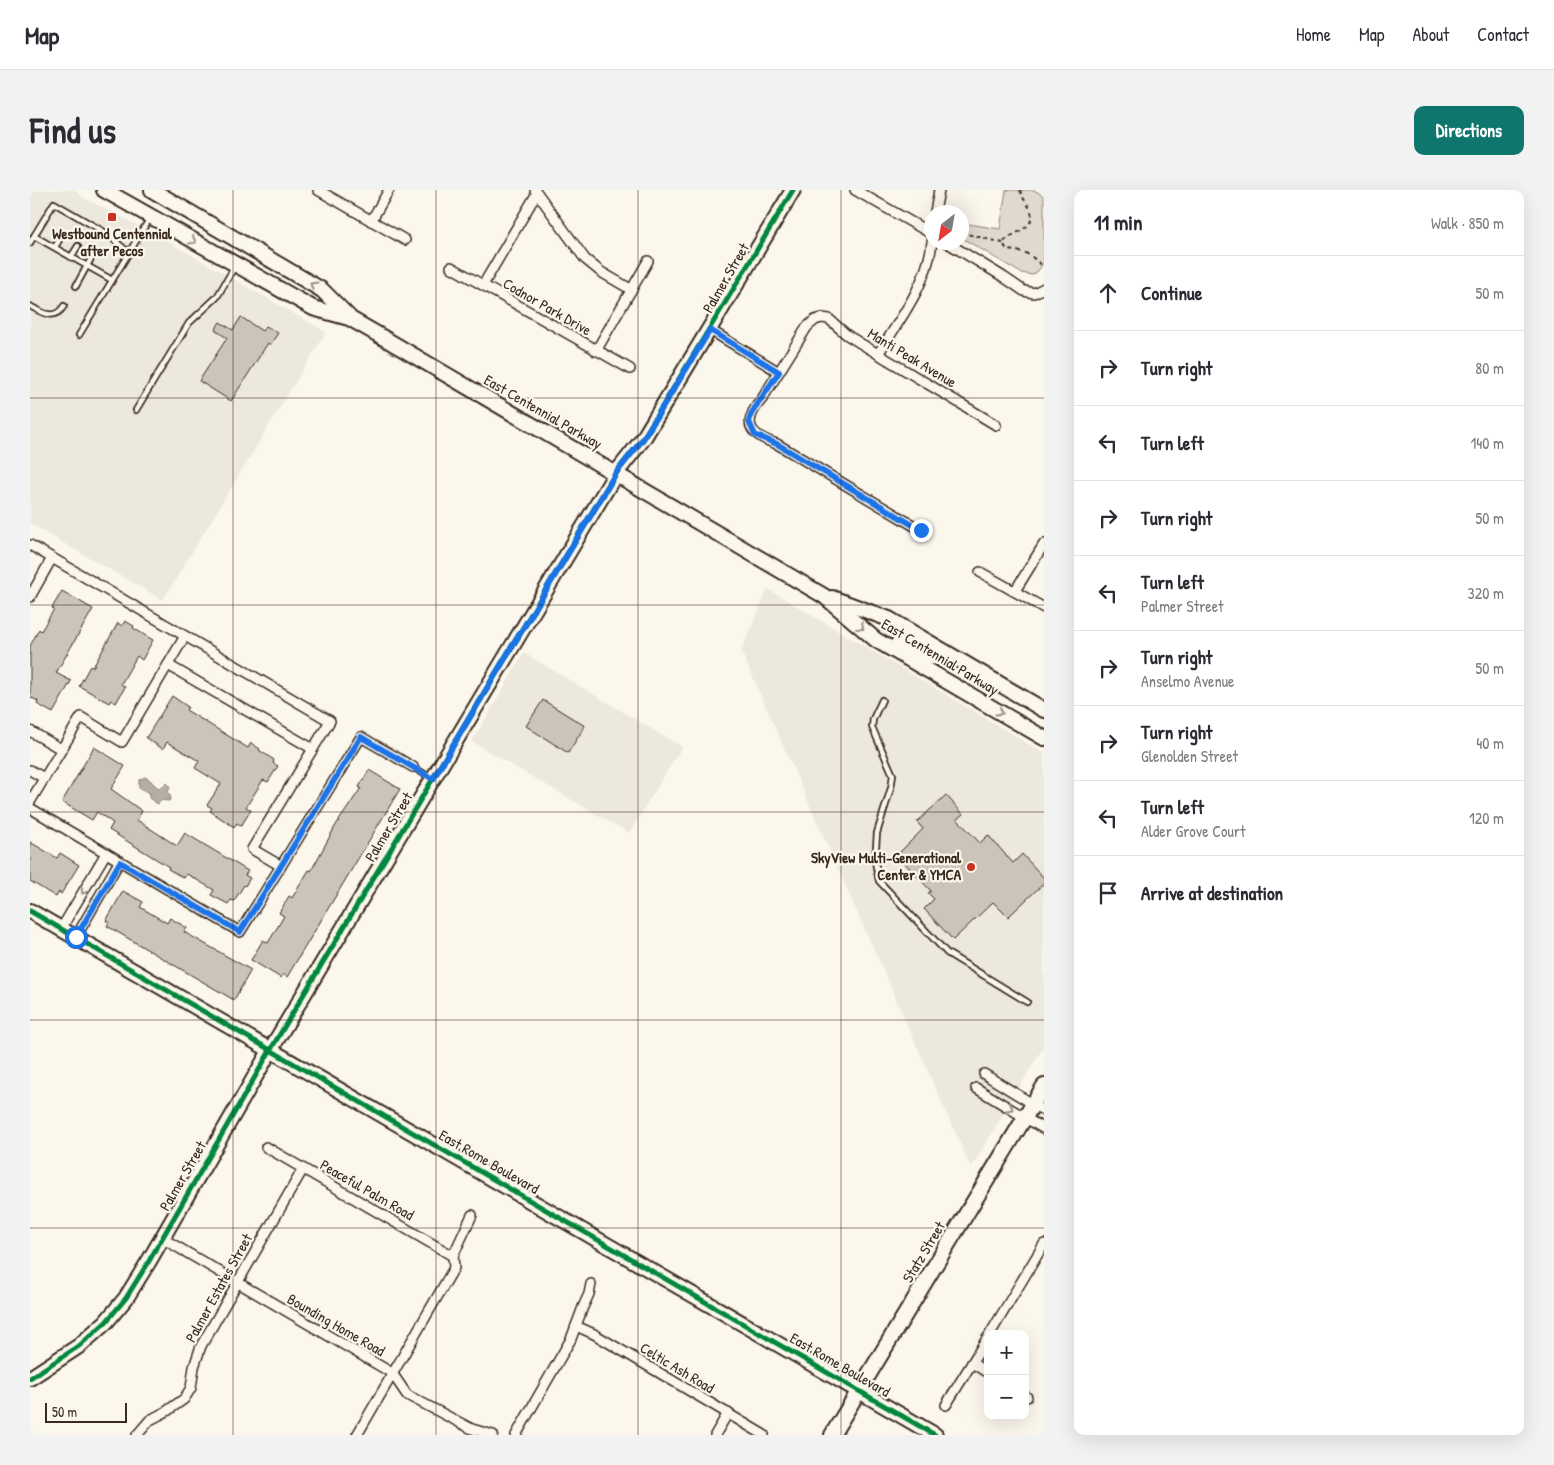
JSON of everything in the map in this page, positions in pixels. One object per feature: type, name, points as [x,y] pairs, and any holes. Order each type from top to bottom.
[{"type":"street","name":"East Centennial Parkway","points":[[104,190],[313,308],[349,318],[616,473],[824,596],[876,640],[1044,738]]},
{"type":"street","name":"East Centennial Parkway","points":[[152,190],[322,290],[349,318]]},
{"type":"street","points":[[318,190],[405,240]]},
{"type":"street","points":[[371,221],[389,190]]},
{"type":"street","name":"Palmer Street","points":[[30,1378],[79,1346],[106,1322],[126,1298],[271,1050],[616,473],[643,439],[793,190]]},
{"type":"street","points":[[855,190],[924,229]]},
{"type":"street","points":[[937,205],[940,190]]},
{"type":"street","points":[[483,285],[536,192],[585,259],[601,272],[632,290]]},
{"type":"street","points":[[878,354],[922,278],[931,250]]},
{"type":"street","points":[[959,250],[1024,291],[1034,293],[1044,288]]},
{"type":"street","points":[[596,351],[648,261]]},
{"type":"street","name":"Codnor Park Drive","points":[[451,267],[630,369]]},
{"type":"street","name":"Manti Peak Avenue","points":[[779,372],[807,327],[815,320],[829,319],[841,330],[878,354],[996,425]]},
{"type":"street","points":[[710,330],[779,372],[754,408],[749,422],[755,435],[777,444],[921,530]]},
{"type":"street","points":[[1015,591],[1044,544]]},
{"type":"street","points":[[30,545],[330,721],[252,849],[281,866]]},
{"type":"street","points":[[30,597],[52,558]]},
{"type":"street","points":[[980,572],[1044,608]]},
{"type":"street","name":"East Centennial Parkway","points":[[824,596],[889,619],[1044,710]]},
{"type":"street","points":[[30,802],[80,717],[122,742],[185,636]]},
{"type":"street","points":[[893,649],[899,643],[906,643],[931,657],[958,660]]},
{"type":"street","points":[[168,665],[312,749]]},
{"type":"street","points":[[30,731],[61,749]]},
{"type":"street","points":[[30,808],[240,932],[361,737],[413,767]]},
{"type":"street","points":[[30,770],[44,778]]},
{"type":"street","points":[[61,929],[106,854]]},
{"type":"street","points":[[76,937],[120,862]]},
{"type":"street","name":"East Rome Boulevard","points":[[30,911],[935,1435]]},
{"type":"street","points":[[984,1074],[1039,1107]]},
{"type":"street","name":"Statz Street","points":[[832,1435],[1026,1118],[1039,1107],[1044,1086]]},
{"type":"street","points":[[976,1088],[1044,1129]]},
{"type":"street","name":"Peaceful Palm Road","points":[[266,1147],[454,1256]]},
{"type":"street","name":"Palmer Estates Street","points":[[137,1435],[150,1420],[167,1411],[184,1398],[190,1388],[200,1346],[303,1169]]},
{"type":"street","points":[[357,1435],[454,1268],[454,1256],[472,1216]]},
{"type":"street","name":"Bounding Home Road","points":[[162,1238],[392,1373],[407,1395],[472,1429],[493,1435]]},
{"type":"street","points":[[992,1330],[1040,1258],[1044,1244]]},
{"type":"street","points":[[516,1435],[562,1355],[576,1326],[591,1284]]},
{"type":"street","name":"Celtic Ash Road","points":[[576,1326],[594,1334],[764,1435]]},
{"type":"street","points":[[946,1405],[984,1343]]},
{"type":"street","points":[[972,1363],[984,1370]]},
{"type":"street","points":[[715,1435],[728,1413]]},
{"type":"lane","points":[[30,243],[54,203],[106,233],[128,252]]},
{"type":"lane","points":[[71,220],[74,215]]},
{"type":"lane","points":[[79,334],[151,217]]},
{"type":"lane","points":[[88,230],[91,224]]},
{"type":"lane","points":[[103,239],[106,233]]},
{"type":"lane","points":[[34,236],[112,280]]},
{"type":"lane","points":[[54,247],[61,237]]},
{"type":"lane","points":[[71,257],[78,246]]},
{"type":"lane","points":[[76,286],[93,255]]},
{"type":"lane","points":[[136,410],[189,323],[217,297],[236,265]]},
{"type":"lane","points":[[30,306],[49,315],[60,312],[64,306]]},
{"type":"lane","points":[[882,700],[873,719],[872,727],[893,775],[891,788],[877,833],[875,862],[879,880],[947,953],[1027,1002]]},
{"type":"lane","points":[[413,767],[433,779]]},
{"type":"path","points":[[1003,243],[1006,239],[1025,228],[1031,221],[1032,214],[1020,190]]},
{"type":"path","points":[[969,234],[1003,243],[1007,250],[1024,252],[1044,267]]},
{"type":"shaded area","points":[[32,190],[75,190],[84,198],[155,234],[326,332],[163,600],[30,524],[30,194]]},
{"type":"shaded area","points":[[1006,190],[1034,190],[1044,196],[1044,262],[1038,271],[1032,275],[1021,273],[969,242],[969,224],[1000,229]]},
{"type":"shaded area","points":[[768,589],[1044,753],[1044,1046],[971,1168],[741,651]]},
{"type":"shaded area","points":[[524,653],[682,747],[629,833],[472,742]]},
{"type":"shaded area","points":[[145,777],[159,788],[167,783],[170,787],[168,792],[171,798],[169,801],[162,800],[158,804],[149,798],[150,793],[139,788],[139,780]]},
{"type":"building","points":[[241,317],[262,331],[266,326],[278,333],[270,345],[268,343],[231,401],[199,381],[227,338],[215,330],[220,322],[233,330]]},
{"type":"building","points":[[62,591],[93,609],[56,673],[71,681],[53,713],[37,704],[38,701],[30,697],[30,646],[39,629],[41,631],[54,609],[52,608]]},
{"type":"building","points":[[125,621],[153,640],[142,660],[137,656],[121,684],[125,687],[116,703],[111,700],[109,703],[79,686],[90,666],[93,667],[118,623],[122,626]]},
{"type":"building","points":[[172,696],[188,707],[186,710],[248,748],[251,743],[274,760],[273,763],[278,766],[268,782],[263,780],[246,807],[251,810],[241,826],[237,823],[234,827],[210,811],[212,808],[207,805],[221,784],[195,768],[199,761],[167,742],[163,749],[146,738]]},
{"type":"building","points":[[543,700],[585,726],[568,753],[526,726]]},
{"type":"building","points":[[94,747],[125,766],[111,789],[142,811],[137,820],[177,846],[185,833],[248,871],[245,875],[250,878],[234,901],[231,900],[228,904],[211,895],[214,890],[187,874],[184,878],[168,869],[169,867],[109,830],[113,823],[97,812],[92,820],[62,802]]},
{"type":"building","points":[[369,770],[400,789],[287,977],[283,974],[281,978],[251,960],[263,940],[268,943],[284,916],[279,913],[289,896],[292,898],[309,870],[311,871],[336,825],[361,788],[359,787]]},
{"type":"building","name":"SkyView Multi-Generational Center & YMCA","points":[[946,795],[963,814],[957,819],[980,843],[988,835],[1013,863],[1022,854],[1044,878],[1044,883],[1008,917],[993,902],[953,940],[924,909],[934,899],[928,893],[931,891],[897,855],[923,829],[917,822]]},
{"type":"building","points":[[30,842],[57,858],[60,853],[79,865],[61,894],[59,892],[56,897],[30,881]]},
{"type":"building","points":[[123,891],[143,902],[140,907],[167,923],[170,918],[187,928],[184,932],[251,970],[234,1000],[107,926],[109,922],[106,921]]},
{"type":"cycle path","points":[[30,1378],[79,1346],[106,1322],[126,1298],[271,1049],[616,473],[643,439],[793,190]]},
{"type":"cycle path","points":[[30,911],[935,1435]]},
{"type":"place","name":"Westbound Centennial after Pecos","points":[[112,217]]},
{"type":"place","name":"SkyView Multi-Generational Center & YMCA","points":[[971,867]]},
{"type":"route","points":[[76,937],[120,862],[240,932],[361,737],[433,779],[616,473],[643,439],[710,330],[779,372],[751,414],[749,422],[755,435],[777,444],[921,530]]}]
